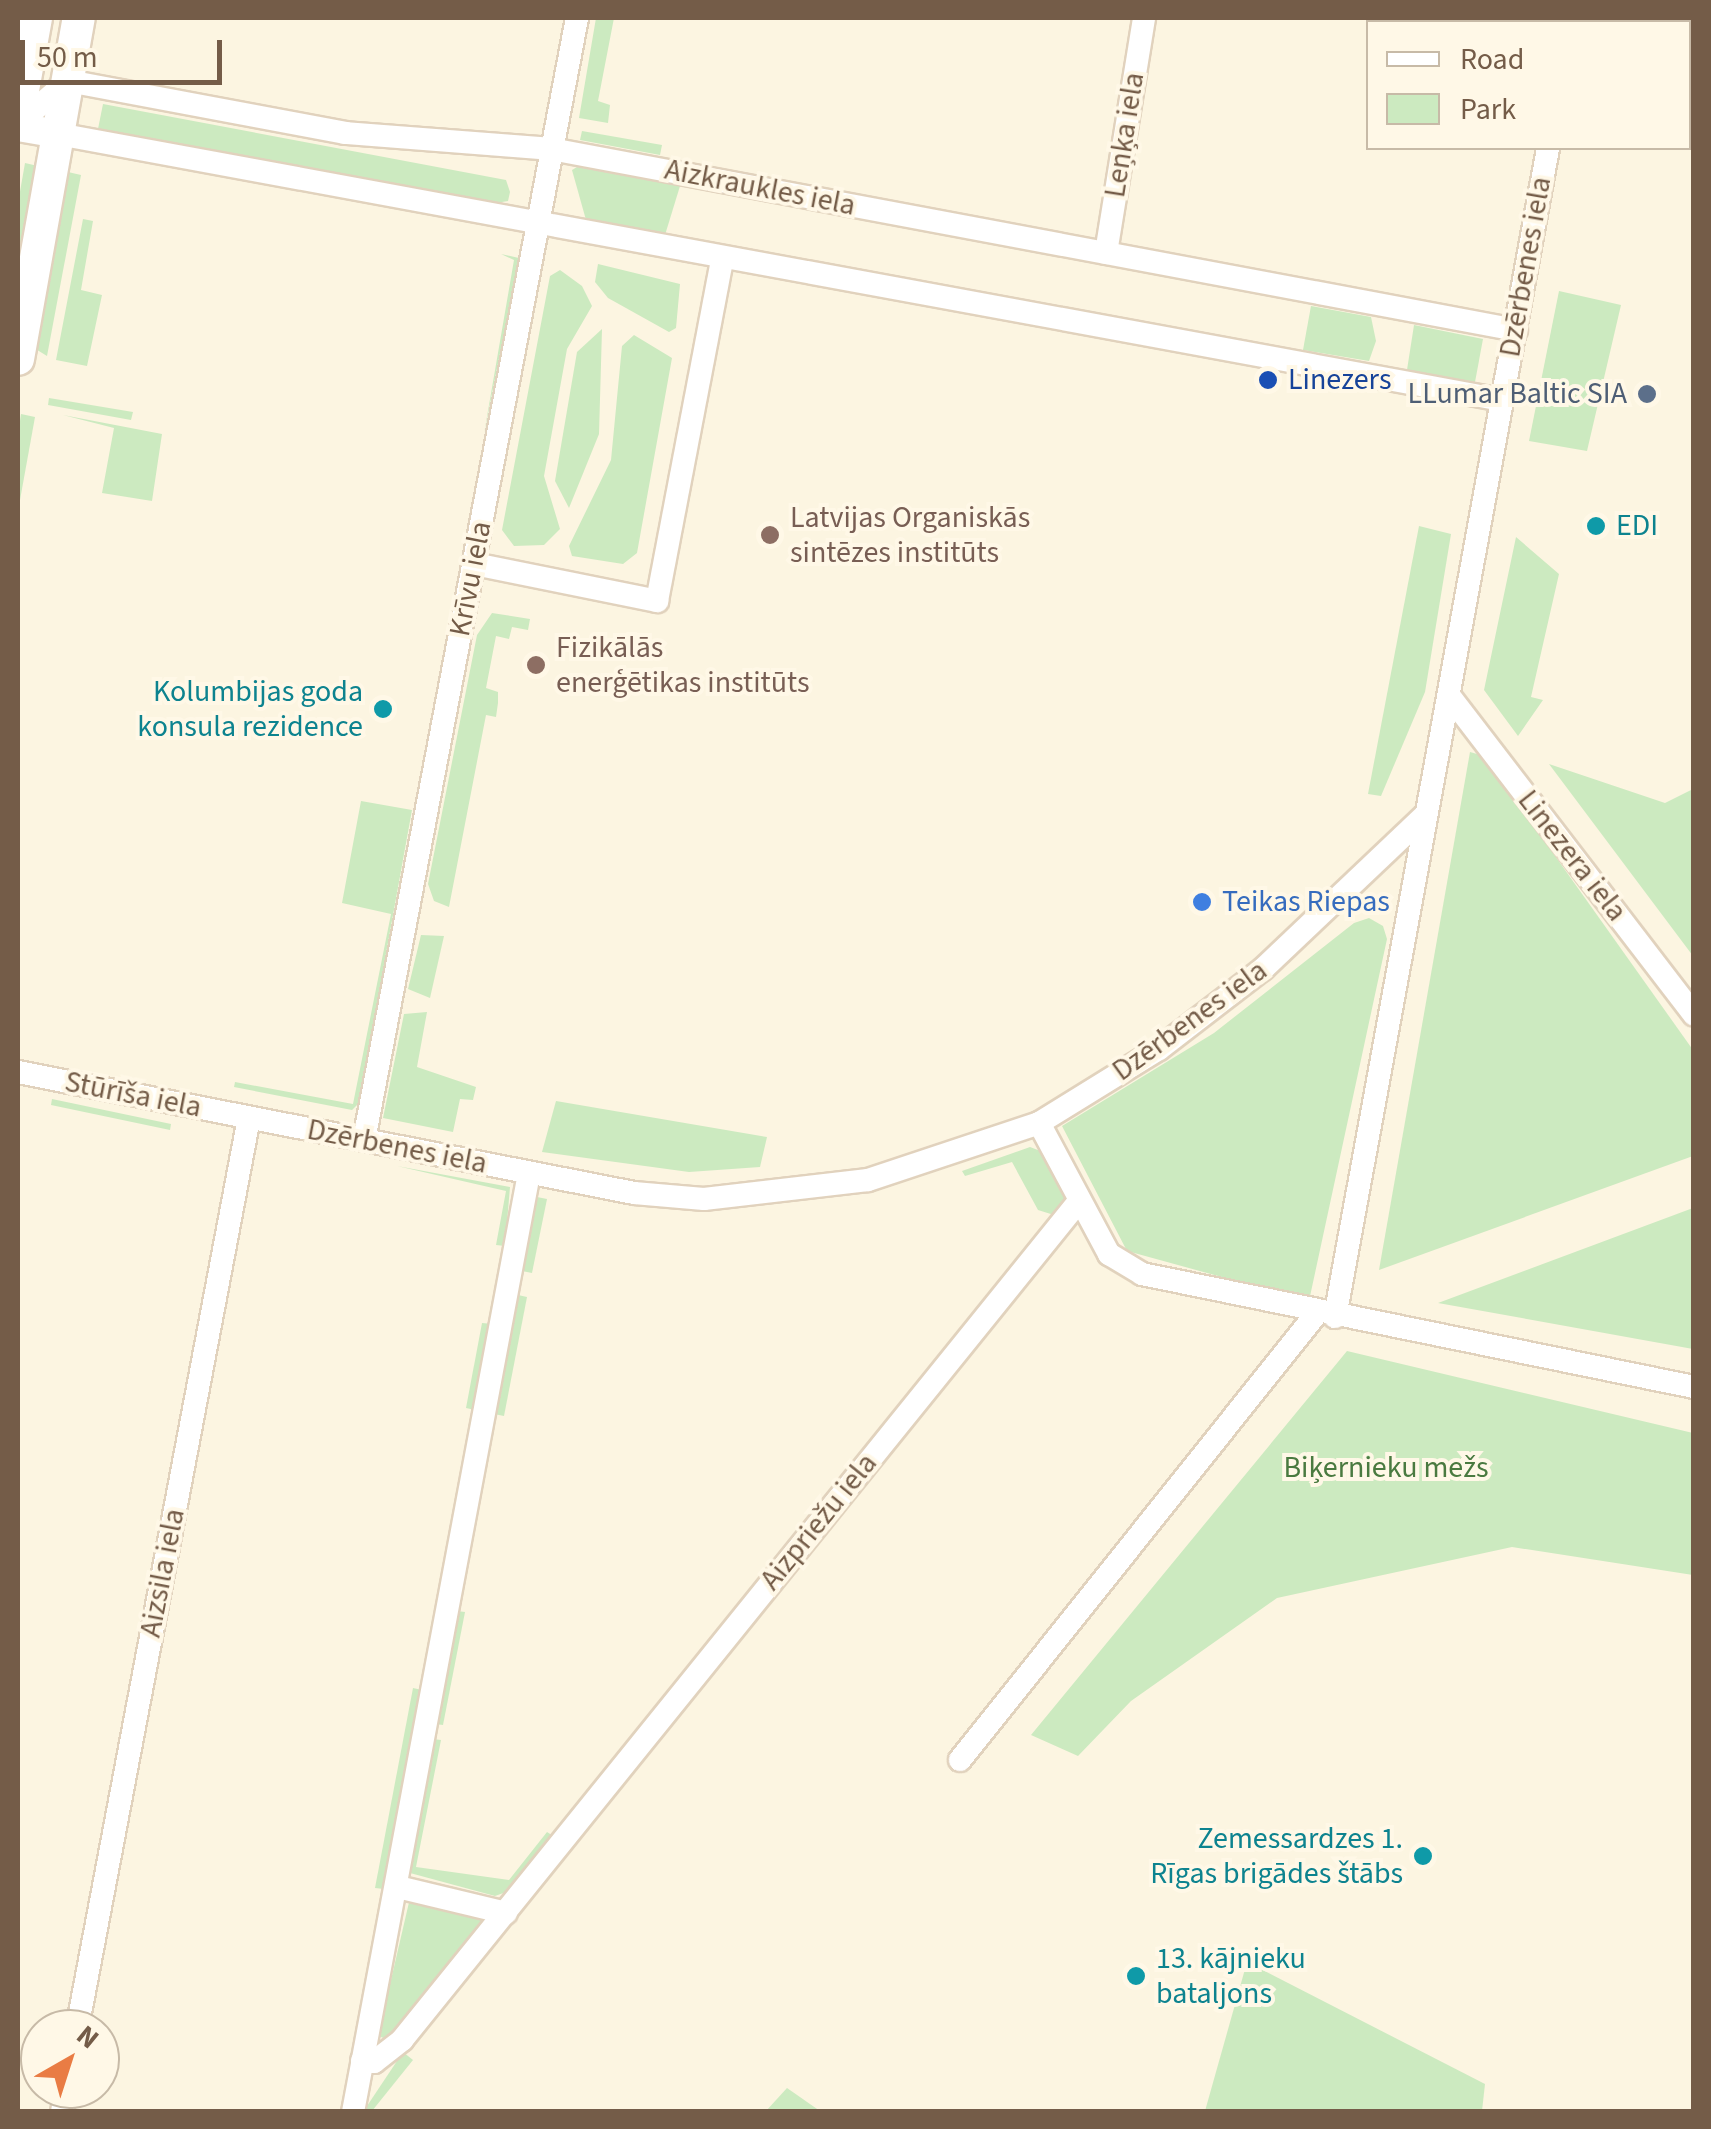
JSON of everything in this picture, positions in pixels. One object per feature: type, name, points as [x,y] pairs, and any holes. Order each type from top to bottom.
[{"type":"main road","points":[[18,123],[36,18]]},
{"type":"main road","points":[[18,358],[79,18]]},
{"type":"street","name":"Krīvu iela","points":[[364,1140],[577,18]]},
{"type":"street","name":"Leņķa iela","points":[[1106,253],[1144,18]]},
{"type":"street","points":[[18,123],[68,81]]},
{"type":"street","name":"Aizkraukles iela","points":[[68,81],[345,133],[552,150],[1516,330]]},
{"type":"street","points":[[18,123],[58,134],[538,226],[1502,400]]},
{"type":"street","name":"Dzērbenes iela","points":[[249,1118],[670,1197],[765,1195],[868,1180],[1039,1123],[1209,1014],[1423,817],[1451,698],[1548,150]]},
{"type":"street","points":[[474,564],[657,601],[722,260]]},
{"type":"street","name":"Linezera iela","points":[[1451,698],[1694,1015]]},
{"type":"street","points":[[960,1760],[1326,1315],[1423,817]]},
{"type":"street","name":"Stūrīša iela","points":[[18,1072],[249,1118]]},
{"type":"street","name":"Aizsila iela","points":[[82,2009],[249,1118]]},
{"type":"street","points":[[1039,1123],[1109,1254],[1142,1274],[1694,1388]]},
{"type":"street","points":[[353,2112],[530,1172]]},
{"type":"street","name":"Aizpriežu iela","points":[[362,2061],[374,2062],[402,2040],[1079,1201]]},
{"type":"street","points":[[398,1886],[506,1912]]},
{"type":"green space","points":[[596,18],[614,18],[598,101],[610,105],[608,123],[579,118]]},
{"type":"green space","points":[[103,104],[506,180],[508,201],[496,203],[98,129]]},
{"type":"green space","points":[[582,131],[662,145],[660,155],[580,140]]},
{"type":"green space","points":[[25,163],[38,166],[18,273],[18,203]]},
{"type":"green space","points":[[577,167],[680,186],[665,235],[586,220],[572,170]]},
{"type":"green space","points":[[68,172],[81,175],[47,356],[34,348]]},
{"type":"green space","points":[[83,219],[93,221],[81,290],[102,295],[87,366],[56,360]]},
{"type":"green space","points":[[501,254],[519,258],[484,434],[514,260]]},
{"type":"green space","points":[[598,264],[680,284],[676,328],[669,332],[608,298],[595,282]]},
{"type":"green space","points":[[560,270],[582,286],[592,306],[567,349],[544,476],[560,529],[544,545],[514,546],[502,530],[550,276]]},
{"type":"green space","points":[[1559,291],[1621,305],[1587,451],[1529,441]]},
{"type":"green space","points":[[1311,306],[1371,317],[1376,341],[1369,361],[1303,350]]},
{"type":"green space","points":[[1414,325],[1483,339],[1475,382],[1407,370]]},
{"type":"green space","points":[[602,329],[599,434],[569,508],[555,481],[577,352]]},
{"type":"green space","points":[[634,335],[672,358],[637,553],[623,564],[572,556],[569,546],[611,460],[622,346]]},
{"type":"green space","points":[[49,398],[133,412],[131,420],[48,405]]},
{"type":"green space","points":[[21,414],[35,417],[18,511],[18,434]]},
{"type":"green space","points":[[63,415],[162,434],[152,501],[102,493],[114,428]]},
{"type":"green space","points":[[1419,526],[1451,534],[1425,692],[1381,796],[1368,794]]},
{"type":"green space","points":[[1516,537],[1559,574],[1531,697],[1543,700],[1518,736],[1484,690]]},
{"type":"green space","points":[[492,613],[530,619],[528,630],[512,627],[509,639],[496,636],[486,688],[498,692],[496,717],[486,715],[449,907],[434,901],[428,884],[477,635]]},
{"type":"green space","points":[[1470,752],[1484,756],[1693,1050],[1693,1156],[1379,1270]]},
{"type":"green space","points":[[1549,764],[1665,803],[1693,789],[1693,956]]},
{"type":"green space","points":[[361,801],[412,810],[359,1103],[352,1110],[234,1087],[235,1082],[353,1104],[391,914],[342,903]]},
{"type":"green space","points":[[1369,918],[1383,926],[1387,939],[1309,1301],[1127,1251],[1062,1126],[1214,1033],[1354,923]]},
{"type":"green space","points":[[421,935],[444,936],[430,998],[408,989]]},
{"type":"green space","points":[[427,1012],[417,1067],[476,1087],[473,1100],[460,1099],[453,1132],[383,1118],[404,1014]]},
{"type":"green space","points":[[52,1099],[171,1124],[170,1130],[51,1105]]},
{"type":"green space","points":[[556,1101],[767,1137],[760,1167],[689,1172],[542,1152]]},
{"type":"green space","points":[[1030,1147],[1043,1152],[1064,1188],[1066,1203],[1054,1215],[1038,1210],[1012,1162],[965,1176],[962,1171]]},
{"type":"green space","points":[[397,1166],[510,1187],[505,1246],[496,1245],[506,1191]]},
{"type":"green space","points":[[537,1197],[547,1199],[532,1273],[522,1271]]},
{"type":"green space","points":[[1693,1208],[1693,1349],[1438,1303]]},
{"type":"green space","points":[[518,1295],[527,1297],[504,1416],[494,1414]]},
{"type":"green space","points":[[482,1323],[493,1324],[475,1410],[466,1408]]},
{"type":"green space","name":"Biķernieku mežs","points":[[1347,1351],[1693,1433],[1693,1575],[1512,1547],[1277,1598],[1131,1701],[1078,1756],[1031,1735]]},
{"type":"green space","points":[[457,1611],[465,1612],[443,1725],[435,1724]]},
{"type":"green space","points":[[413,1688],[422,1690],[384,1889],[375,1888]]},
{"type":"green space","points":[[433,1739],[441,1740],[416,1867],[509,1880],[547,1832],[555,1837],[509,1891],[495,1896],[410,1873]]},
{"type":"green space","points":[[410,1898],[493,1920],[392,2041],[378,2036]]},
{"type":"green space","points":[[1247,1962],[1485,2084],[1482,2111],[1205,2111]]},
{"type":"green space","points":[[403,2052],[413,2060],[372,2111],[363,2112]]},
{"type":"green space","points":[[787,2088],[820,2111],[766,2111]]},
{"type":"place","name":"Linezers","points":[[1268,380]]},
{"type":"place","name":"LLumar Baltic SIA","points":[[1647,394]]},
{"type":"place","name":"EDI","points":[[1596,526]]},
{"type":"place","name":"Latvijas Organiskās sintēzes institūts","points":[[770,535]]},
{"type":"place","name":"Fizikālās enerģētikas institūts","points":[[536,665]]},
{"type":"place","name":"Kolumbijas goda konsula rezidence","points":[[383,709]]},
{"type":"place","name":"Teikas Riepas","points":[[1202,902]]},
{"type":"place","name":"Zemessardzes 1. Rīgas brigādes štābs","points":[[1423,1856]]},
{"type":"place","name":"13. kājnieku bataljons","points":[[1136,1976]]}]
